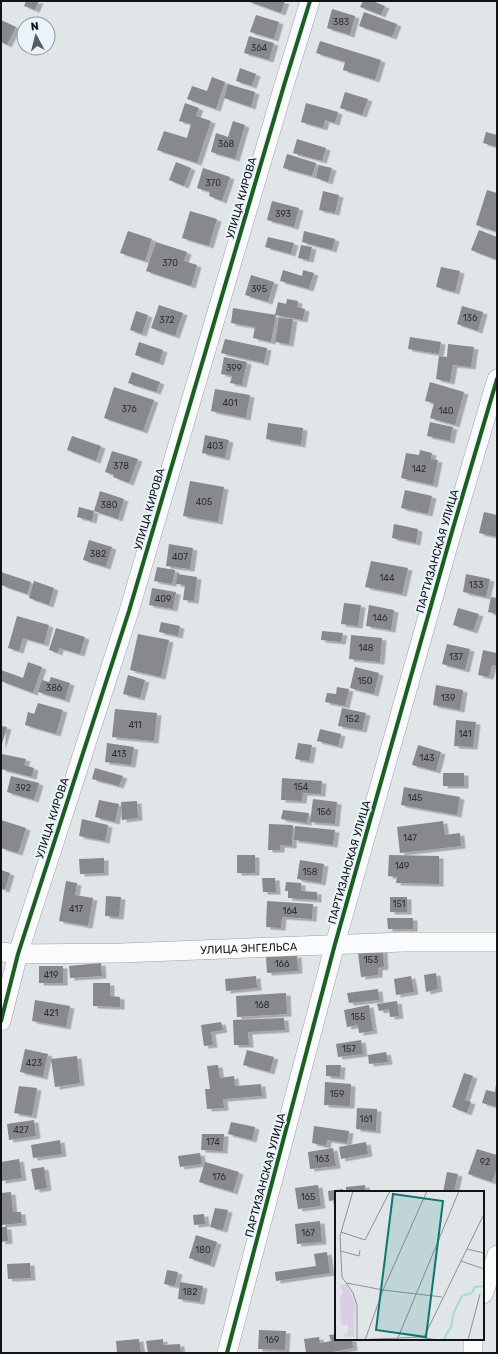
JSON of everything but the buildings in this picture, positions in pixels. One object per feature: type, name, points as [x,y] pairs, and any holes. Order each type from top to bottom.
[{"type":"street","name":"УЛИЦА КИРОВА","points":[[1,1021],[10,953],[128,610],[310,1]]},
{"type":"street","name":"ПАРТИЗАНСКАЯ УЛИЦА","points":[[228,1353],[335,944],[453,528],[497,379]]},
{"type":"street","name":"УЛИЦА ЭНГЕЛЬСА","points":[[10,953],[122,953],[335,944],[497,942]]},
{"type":"street","points":[[484,1291],[497,1255]]},
{"type":"street","points":[[473,1340],[473,1353]]},
{"type":"cycle path","points":[[1,1021],[18,954],[129,611],[310,1]]},
{"type":"cycle path","points":[[227,1353],[335,944],[453,528],[497,379]]}]
